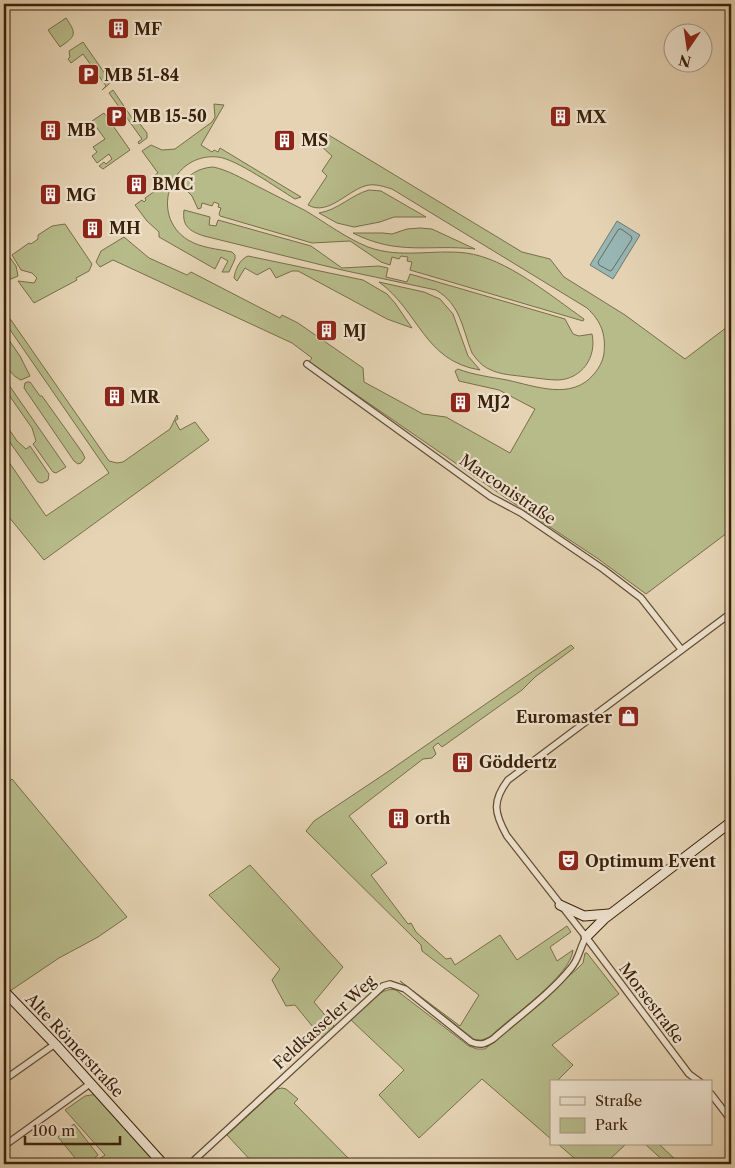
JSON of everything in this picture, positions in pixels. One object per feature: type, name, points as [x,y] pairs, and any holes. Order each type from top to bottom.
[{"type":"street","name":"Marconistraße","points":[[308,364],[491,497],[521,513],[603,569],[641,598],[681,649]]},
{"type":"street","points":[[586,937],[507,836],[498,820],[496,805],[499,792],[508,780],[731,613]]},
{"type":"street","name":"Feldkasseler Weg","points":[[190,1164],[383,986],[390,984],[404,990],[472,1042],[479,1045],[486,1044],[550,990],[570,970],[586,937],[612,913],[731,822]]},
{"type":"street","points":[[560,905],[584,916],[612,913]]},
{"type":"street","name":"Morsestraße","points":[[586,937],[689,1074],[697,1080]]},
{"type":"street","name":"Alte Römerstraße","points":[[4,991],[55,1044],[163,1164]]},
{"type":"street","points":[[4,1080],[55,1044]]},
{"type":"street","points":[[4,1146],[90,1083]]},
{"type":"street","points":[[712,1095],[731,1120]]},
{"type":"green space","points":[[66,18],[73,34],[60,47],[48,30]]},
{"type":"green space","points":[[83,42],[110,81],[109,84],[102,90],[106,86],[83,54],[71,63],[68,59],[70,57],[69,51]]},
{"type":"green space","points":[[113,90],[134,121],[140,124],[147,133],[147,138],[139,144],[138,142],[142,139],[109,93]]},
{"type":"green space","points":[[214,104],[224,105],[201,145],[212,152],[214,150],[218,152],[220,148],[301,197],[295,199],[246,168],[218,157],[202,158],[188,164],[177,174],[170,187],[168,201],[169,216],[176,229],[193,243],[232,252],[235,255],[235,259],[229,272],[222,272],[228,261],[221,257],[215,269],[159,237],[159,232],[147,221],[135,205],[142,200],[144,202],[145,198],[158,189],[151,178],[158,173],[142,151],[151,145],[162,150],[175,149],[212,122],[215,117]]},
{"type":"green space","points":[[104,113],[130,150],[103,169],[99,166],[104,162],[106,164],[112,159],[109,154],[97,163],[92,156],[97,152],[93,147],[105,139],[92,121]]},
{"type":"green space","points":[[327,134],[522,252],[550,259],[564,277],[625,315],[685,359],[731,324],[731,530],[646,594],[597,558],[506,498],[309,362],[312,358],[292,343],[113,260],[100,267],[96,262],[101,251],[124,237],[149,258],[187,275],[191,272],[280,318],[282,315],[298,323],[363,368],[364,382],[423,414],[446,417],[510,453],[535,409],[499,390],[459,381],[455,371],[458,369],[541,388],[564,389],[575,387],[585,382],[594,374],[602,362],[604,340],[602,328],[587,308],[392,189],[378,185],[369,185],[361,187],[331,205],[316,208],[308,205],[327,176],[322,171],[332,156],[321,146]]},
{"type":"green space","points":[[213,167],[224,170],[306,211],[344,235],[368,247],[380,251],[405,253],[466,253],[497,262],[528,279],[584,319],[583,321],[410,270],[412,262],[407,261],[408,257],[401,256],[399,259],[392,257],[390,265],[381,262],[350,241],[312,243],[220,216],[221,208],[218,207],[219,204],[214,202],[212,206],[202,203],[201,208],[198,209],[192,196],[182,186],[187,178],[195,172]]},
{"type":"green space","points":[[369,190],[381,191],[426,217],[394,217],[354,227],[337,223],[319,213],[332,209]]},
{"type":"green space","points":[[184,210],[210,217],[209,225],[216,226],[218,220],[311,246],[342,268],[379,266],[388,268],[386,277],[407,282],[410,274],[565,319],[573,334],[579,336],[592,334],[593,343],[590,358],[581,371],[567,379],[546,379],[493,371],[486,368],[472,353],[456,310],[436,290],[342,270],[204,236],[194,232],[185,224]]},
{"type":"green space","points":[[65,224],[92,264],[89,271],[76,278],[77,280],[34,303],[18,281],[34,283],[37,278],[32,273],[21,270],[12,255],[38,239],[38,235],[52,226]]},
{"type":"green space","points":[[407,229],[432,229],[475,249],[399,247],[385,245],[353,233],[392,234]]},
{"type":"green space","points":[[6,252],[16,266],[18,276],[11,279],[4,278],[4,253]]},
{"type":"green space","points":[[248,256],[363,280],[387,294],[412,328],[387,319],[298,271],[292,271],[276,278],[270,268],[257,275],[245,268],[237,281],[234,278],[237,268],[240,262]]},
{"type":"green space","points":[[379,282],[424,292],[440,299],[453,314],[468,356],[480,370],[461,365],[446,357],[423,334],[393,294]]},
{"type":"green space","points":[[4,310],[109,461],[123,462],[170,429],[177,415],[178,419],[175,421],[180,430],[195,422],[209,440],[44,560],[4,511],[4,455],[46,516],[109,473],[4,321]]},
{"type":"green space","points":[[4,333],[20,356],[30,376],[21,380],[10,371],[5,360]]},
{"type":"green space","points":[[4,378],[66,467],[56,473],[53,472],[33,444],[36,441],[32,428],[4,388]]},
{"type":"green space","points":[[27,382],[30,382],[40,396],[42,396],[82,452],[85,458],[81,463],[78,464],[74,461],[24,388]]},
{"type":"green space","points":[[4,422],[17,441],[26,449],[30,446],[49,474],[48,480],[42,483],[38,482],[4,434]]},
{"type":"green space","points":[[571,645],[574,648],[535,677],[522,690],[442,747],[438,743],[433,747],[436,754],[432,758],[423,759],[349,816],[387,863],[371,875],[408,924],[411,923],[416,932],[446,959],[451,958],[455,965],[500,935],[517,960],[567,926],[571,932],[550,947],[557,961],[573,950],[570,960],[562,972],[538,996],[490,1037],[475,1040],[400,981],[460,1026],[479,995],[422,951],[421,945],[306,831],[314,821]]},
{"type":"green space","points":[[12,779],[127,917],[98,937],[59,958],[10,991],[4,984],[4,785]]},
{"type":"green space","points":[[250,865],[343,967],[314,1002],[334,1026],[322,1038],[295,1005],[286,1006],[272,980],[280,969],[209,895]]},
{"type":"green space","points":[[585,953],[587,953],[619,994],[552,1045],[573,1065],[558,1080],[550,1080],[550,1138],[482,1079],[419,1138],[379,1095],[404,1070],[351,1020],[383,991],[396,990],[469,1046],[485,1049],[583,963]]},
{"type":"green space","points":[[282,1088],[298,1099],[294,1103],[354,1164],[254,1164],[227,1135],[277,1089]]},
{"type":"green space","points":[[97,1094],[160,1164],[92,1164],[105,1155],[65,1110],[85,1096]]},
{"type":"green space","points":[[74,1124],[98,1155],[87,1164],[80,1164],[58,1137]]},
{"type":"green space","points":[[560,1146],[624,1146],[609,1160],[613,1164],[581,1164]]},
{"type":"green space","points":[[647,1146],[661,1146],[680,1164],[667,1164]]},
{"type":"water","points":[[617,221],[640,235],[613,279],[590,265]]},
{"type":"place","name":"MF","points":[[118,29]]},
{"type":"place","name":"MB 51-84","points":[[88,75]]},
{"type":"place","name":"MB 15-50","points":[[116,116]]},
{"type":"place","name":"MX","points":[[560,117]]},
{"type":"place","name":"MB","points":[[51,130]]},
{"type":"place","name":"MS","points":[[285,140]]},
{"type":"place","name":"BMC","points":[[136,184]]},
{"type":"place","name":"MG","points":[[50,195]]},
{"type":"place","name":"MH","points":[[93,228]]},
{"type":"place","name":"MJ","points":[[327,331]]},
{"type":"place","name":"MR","points":[[114,397]]},
{"type":"place","name":"MJ2","points":[[461,402]]},
{"type":"place","name":"Euromaster","points":[[628,717]]},
{"type":"place","name":"Göddertz","points":[[463,762]]},
{"type":"place","name":"orth","points":[[399,818]]},
{"type":"place","name":"Optimum Event","points":[[569,861]]}]
